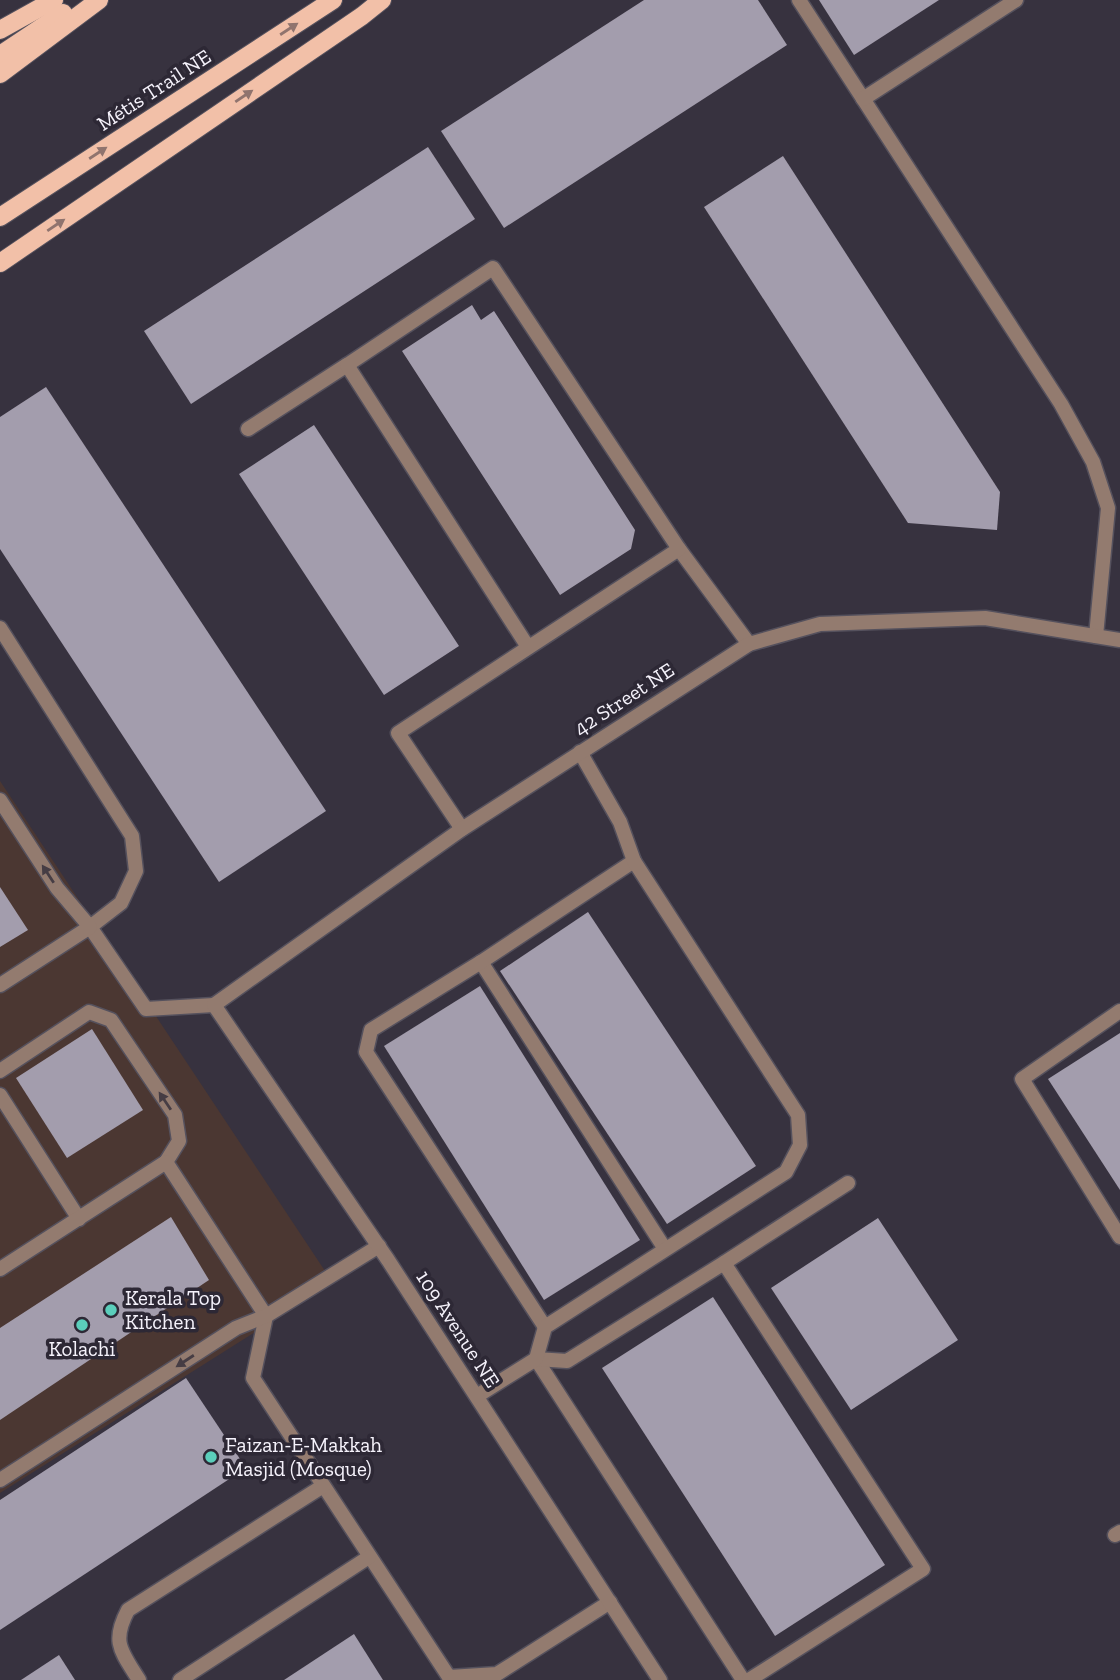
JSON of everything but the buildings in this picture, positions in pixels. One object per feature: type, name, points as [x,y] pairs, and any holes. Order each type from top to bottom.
[{"type":"main road","points":[[0,30],[54,0]]},
{"type":"main road","points":[[0,55],[83,0]]},
{"type":"main road","points":[[0,74],[99,0]]},
{"type":"main road","name":"Métis Trail NE","points":[[0,217],[333,0]]},
{"type":"main road","points":[[0,263],[382,0]]},
{"type":"street","points":[[799,0],[1061,404],[1093,462],[1108,508],[1096,636]]},
{"type":"street","points":[[863,99],[1016,0]]},
{"type":"street","points":[[248,429],[493,268],[679,549],[749,644]]},
{"type":"street","points":[[348,365],[528,647]]},
{"type":"street","points":[[462,829],[398,733],[679,549]]},
{"type":"street","name":"42 Street NE","points":[[214,1005],[462,829],[749,644],[820,624],[985,618],[1120,640]]},
{"type":"street","points":[[0,628],[132,836],[136,871],[121,903],[90,927],[0,985]]},
{"type":"street","points":[[580,752],[620,822],[634,861],[798,1115],[800,1145],[786,1172],[545,1326],[536,1359],[743,1680]]},
{"type":"street","points":[[0,800],[57,888],[90,927],[146,1009],[214,1005]]},
{"type":"street","points":[[545,1326],[366,1052],[371,1030],[481,962],[634,861]]},
{"type":"street","points":[[481,962],[665,1249]]},
{"type":"street","name":"109 Avenue NE","points":[[214,1005],[379,1246],[660,1680]]},
{"type":"street","points":[[1120,1011],[1021,1079],[1120,1237]]},
{"type":"street","points":[[0,1071],[89,1012],[111,1020],[175,1115],[179,1141],[166,1162],[0,1269]]},
{"type":"street","points":[[0,1095],[79,1219]]},
{"type":"street","points":[[166,1162],[266,1316],[253,1378],[449,1677],[499,1677],[610,1602]]},
{"type":"street","points":[[477,1396],[536,1359],[567,1362],[848,1183]]},
{"type":"street","points":[[0,1480],[236,1328],[266,1316],[379,1246]]},
{"type":"street","points":[[724,1263],[923,1569],[749,1680]]},
{"type":"street","points":[[139,1680],[121,1651],[118,1628],[128,1610],[323,1486]]},
{"type":"street","points":[[180,1680],[369,1557]]},
{"type":"shaded area","points":[[0,781],[333,1283],[0,1493]]},
{"type":"place","name":"Kerala Top Kitchen","points":[[111,1310]]},
{"type":"place","name":"Kolachi","points":[[82,1325]]},
{"type":"place","name":"Faizan-E-Makkah Masjid (Mosque)","points":[[211,1457]]}]
